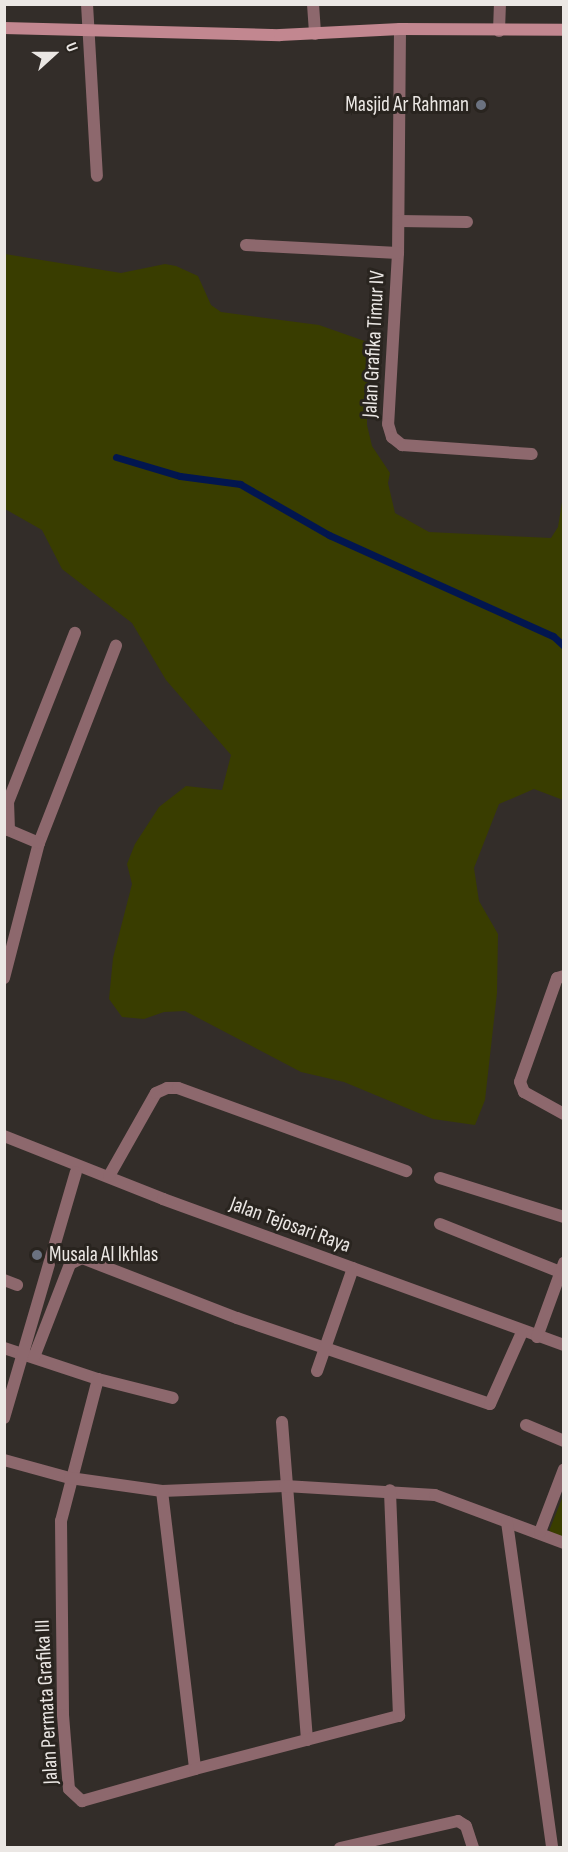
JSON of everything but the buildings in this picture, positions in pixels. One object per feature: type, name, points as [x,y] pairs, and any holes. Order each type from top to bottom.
[{"type":"main road","points":[[4,28],[315,34],[400,29],[564,30]]},
{"type":"street","points":[[87,4],[97,176]]},
{"type":"street","points":[[313,4],[315,34]]},
{"type":"street","points":[[499,31],[500,4]]},
{"type":"street","name":"Jalan Grafika Timur IV","points":[[400,29],[399,221],[388,424],[393,437],[402,445],[532,454]]},
{"type":"street","points":[[399,221],[467,222]]},
{"type":"street","name":"Jalan Grafika Timur IV","points":[[246,245],[398,253]]},
{"type":"street","points":[[39,843],[9,830],[8,802],[75,633]]},
{"type":"street","points":[[4,978],[39,843],[116,645]]},
{"type":"street","points":[[564,976],[556,978],[520,1082],[524,1092],[564,1114]]},
{"type":"street","points":[[110,1176],[156,1093],[167,1088],[178,1088],[406,1171]]},
{"type":"street","name":"Jalan Tejosari Raya","points":[[4,1136],[522,1332],[564,1345]]},
{"type":"street","points":[[29,1356],[76,1172]]},
{"type":"street","points":[[440,1178],[564,1217]]},
{"type":"street","points":[[440,1224],[562,1268],[537,1337]]},
{"type":"street","points":[[4,1418],[70,1264],[82,1258],[326,1348],[490,1404],[522,1332]]},
{"type":"street","points":[[316,1371],[353,1268]]},
{"type":"street","points":[[4,1280],[17,1285]]},
{"type":"street","points":[[4,1348],[98,1379],[173,1398]]},
{"type":"street","points":[[70,1478],[98,1379]]},
{"type":"street","points":[[282,1422],[285,1486],[307,1740]]},
{"type":"street","points":[[526,1425],[564,1441]]},
{"type":"street","points":[[4,1460],[70,1478],[162,1491],[285,1486],[390,1490],[435,1495],[540,1532],[564,1544]]},
{"type":"street","points":[[540,1532],[564,1469]]},
{"type":"street","name":"Jalan Permata Grafika III","points":[[70,1478],[61,1521],[63,1715],[71,1795],[82,1801],[195,1769],[394,1718],[401,1709],[390,1490]]},
{"type":"street","points":[[162,1491],[195,1769]]},
{"type":"street","points":[[507,1522],[552,1848]]},
{"type":"street","points":[[340,1848],[458,1821],[466,1826],[473,1848]]},
{"type":"shaded area","points":[[5,254],[121,273],[165,264],[176,266],[198,276],[211,305],[221,312],[319,325],[373,344],[367,388],[367,425],[372,446],[390,473],[388,483],[395,513],[429,532],[551,538],[558,527],[563,496],[563,800],[534,789],[499,804],[474,868],[479,901],[498,934],[497,993],[485,1100],[475,1125],[433,1119],[344,1082],[301,1072],[185,1011],[164,1012],[144,1019],[122,1017],[109,999],[113,958],[132,884],[127,864],[135,844],[159,807],[186,786],[222,790],[231,755],[166,680],[132,623],[62,569],[42,530],[5,509]]},
{"type":"shaded area","points":[[563,1496],[563,1538],[549,1531]]},
{"type":"waterway","points":[[116,457],[180,476],[240,484],[329,535],[553,636],[564,646]]},
{"type":"place","name":"Masjid Ar Rahman","points":[[481,105]]},
{"type":"place","name":"Musala Al Ikhlas","points":[[37,1255]]}]
